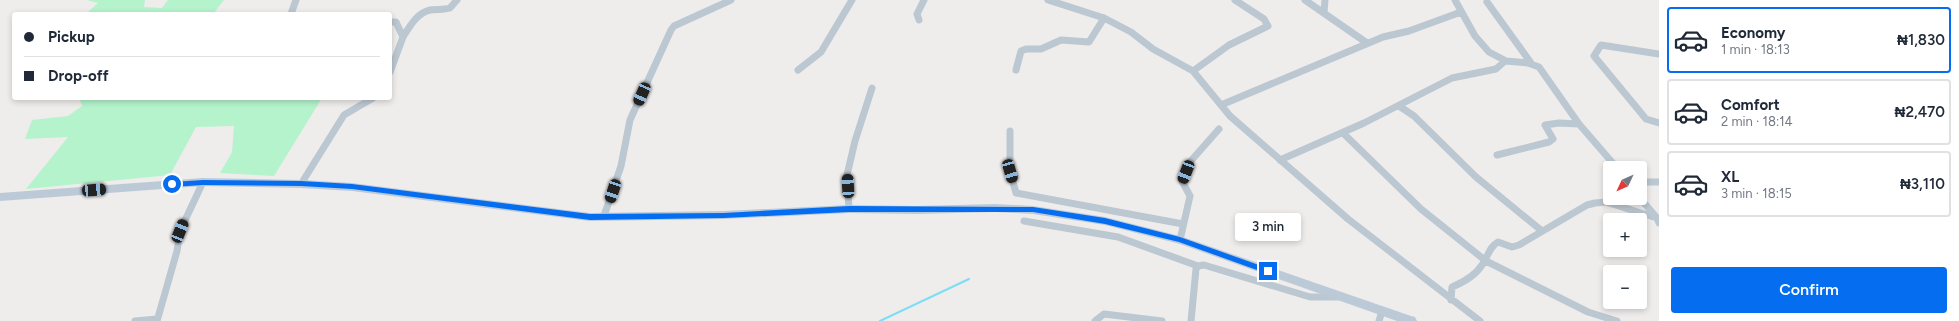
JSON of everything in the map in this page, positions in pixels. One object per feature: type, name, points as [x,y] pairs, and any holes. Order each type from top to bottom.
[{"type":"main road","points":[[0,197],[203,182],[301,184],[352,187],[590,217],[724,215],[849,209],[1033,210],[1105,221],[1180,240],[1342,297],[1381,316],[1411,321]]},
{"type":"street","points":[[292,12],[296,0]]},
{"type":"street","points":[[392,67],[403,37],[415,19],[421,14],[430,10],[450,8],[457,0]]},
{"type":"street","points":[[604,216],[621,166],[630,120],[671,30],[674,26],[731,0]]},
{"type":"street","points":[[798,70],[821,52],[841,21],[852,0]]},
{"type":"street","points":[[919,20],[917,14],[924,0]]},
{"type":"street","points":[[1048,0],[1104,18],[1131,32],[1153,49],[1193,71],[1230,116],[1280,160],[1348,219],[1480,321]]},
{"type":"street","points":[[1193,71],[1229,45],[1268,26],[1264,19],[1235,0]]},
{"type":"street","points":[[1305,0],[1367,43]]},
{"type":"street","points":[[1324,12],[1326,0]]},
{"type":"street","points":[[1455,0],[1478,40],[1493,55],[1505,61],[1531,63],[1539,67],[1579,124],[1611,161]]},
{"type":"street","points":[[1488,2],[1531,63]]},
{"type":"street","points":[[1221,105],[1316,66],[1383,36],[1409,32],[1461,12]]},
{"type":"street","points":[[1016,70],[1021,51],[1026,49],[1041,49],[1061,40],[1089,42],[1104,18]]},
{"type":"street","points":[[392,22],[396,22],[403,37]]},
{"type":"street","points":[[1659,54],[1601,45],[1594,56],[1646,119],[1659,123]]},
{"type":"street","points":[[1280,160],[1343,133],[1452,78],[1496,69],[1505,61]]},
{"type":"street","points":[[849,209],[847,175],[855,141],[872,88]]},
{"type":"street","points":[[301,184],[344,115],[370,100]]},
{"type":"street","points":[[1399,106],[1414,116],[1476,177],[1542,231]]},
{"type":"street","points":[[1497,154],[1549,142],[1553,139],[1545,125],[1559,123],[1579,124]]},
{"type":"street","points":[[1180,240],[1190,196],[1182,181],[1189,163],[1220,129]]},
{"type":"street","points":[[1010,131],[1010,171],[1016,193],[1183,224]]},
{"type":"street","points":[[1343,133],[1421,209],[1463,244],[1486,260],[1588,312],[1617,321]]},
{"type":"street","points":[[135,321],[157,320],[177,251],[180,231],[203,182]]},
{"type":"street","points":[[1647,182],[1659,182]]},
{"type":"street","points":[[1451,300],[1452,287],[1465,282],[1485,264],[1492,245],[1498,242],[1512,247],[1519,245],[1587,205],[1606,202],[1658,220]]},
{"type":"street","points":[[1646,205],[1658,220]]},
{"type":"street","points":[[1024,222],[1118,237],[1198,266],[1204,265],[1310,297],[1342,297]]},
{"type":"street","points":[[1191,321],[1196,270],[1198,266]]},
{"type":"street","points":[[1095,321],[1104,314],[1162,321]]},
{"type":"green space","points":[[87,0],[145,0],[144,7],[162,8],[168,0],[224,0],[215,12],[88,12],[98,3]]},
{"type":"green space","points":[[80,100],[321,100],[274,176],[220,173],[232,152],[234,126],[196,127],[170,175],[26,189],[68,137],[25,139],[32,120],[68,116],[82,106]]},
{"type":"waterway","points":[[880,321],[969,279]]},
{"type":"route","points":[[172,184],[203,182],[301,184],[352,187],[590,217],[724,215],[849,209],[917,210],[995,208],[1033,210],[1069,214],[1157,234],[1180,240],[1268,271]]}]
